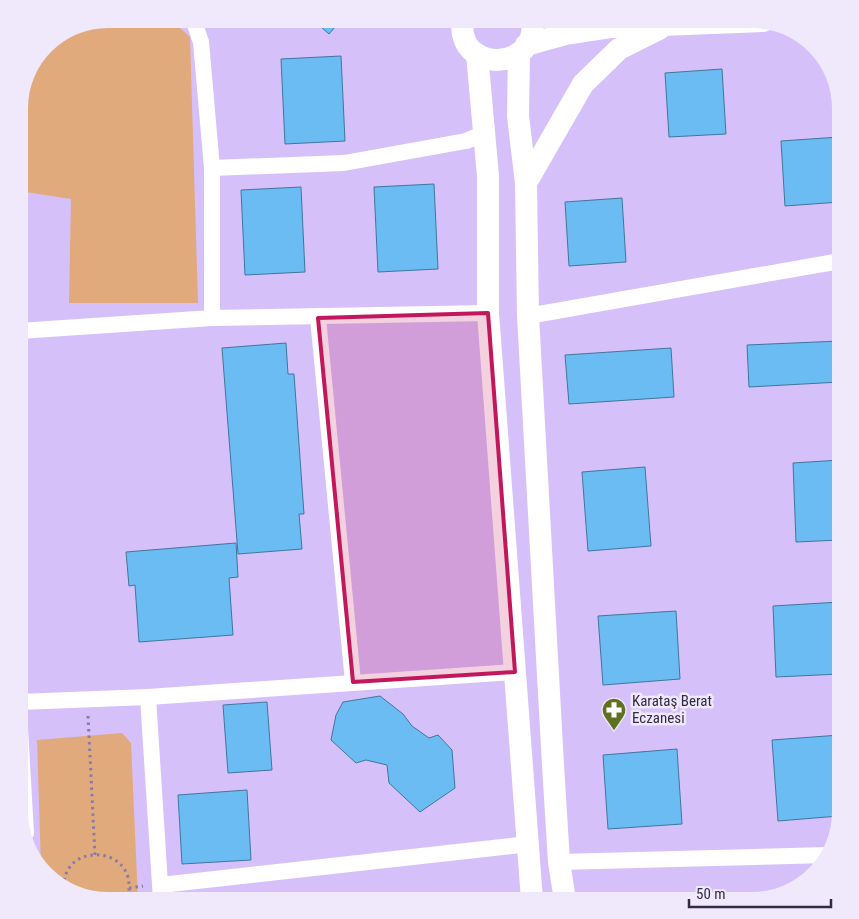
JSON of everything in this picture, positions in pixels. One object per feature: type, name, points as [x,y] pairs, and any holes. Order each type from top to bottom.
[{"type":"street","points":[[196,28],[201,42],[212,168],[212,318]]},
{"type":"street","points":[[461,28],[463,37],[469,47],[487,59],[498,61],[509,59],[522,49],[566,34],[605,28]]},
{"type":"street","points":[[531,28],[531,35],[522,49],[518,116],[526,182],[528,316],[559,862],[564,892]]},
{"type":"street","points":[[526,182],[583,84],[619,49],[660,28]]},
{"type":"street","points":[[477,54],[488,176],[488,313],[532,892]]},
{"type":"street","points":[[212,168],[344,163],[466,141],[483,134]]},
{"type":"street","points":[[528,316],[832,262]]},
{"type":"street","points":[[28,330],[212,318],[318,318],[488,313]]},
{"type":"street","points":[[318,318],[353,682]]},
{"type":"street","points":[[28,702],[148,697],[515,672]]},
{"type":"street","points":[[148,697],[161,892],[529,844]]},
{"type":"street","points":[[559,862],[818,855]]},
{"type":"path","points":[[88,699],[95,855]]},
{"type":"path","points":[[64,878],[72,864],[87,855],[104,855],[120,863],[129,878],[129,892]]},
{"type":"highlighted area","points":[[488,313],[515,672],[353,682],[318,318]]},
{"type":"shaded area","points":[[180,28],[190,37],[198,303],[69,303],[71,199],[28,192],[29,92],[41,63],[63,41],[92,29]]},
{"type":"shaded area","points":[[122,733],[131,743],[138,892],[108,892],[82,887],[59,875],[41,856],[37,740]]},
{"type":"building","points":[[322,28],[334,28],[329,34]]},
{"type":"building","points":[[341,56],[345,141],[285,144],[281,59]]},
{"type":"building","points":[[722,69],[726,134],[669,137],[665,73]]},
{"type":"building","points":[[832,137],[832,203],[785,206],[781,141]]},
{"type":"building","points":[[434,184],[438,269],[378,272],[374,187]]},
{"type":"building","points":[[301,187],[305,272],[245,275],[241,190]]},
{"type":"building","points":[[622,198],[626,262],[569,266],[565,202]]},
{"type":"building","points":[[832,341],[832,382],[749,387],[747,345]]},
{"type":"building","points":[[286,343],[288,374],[294,374],[304,514],[299,514],[302,549],[238,554],[222,348]]},
{"type":"building","points":[[671,348],[674,397],[569,404],[565,355]]},
{"type":"building","points":[[832,461],[832,540],[796,542],[793,463]]},
{"type":"building","points":[[645,467],[651,546],[588,551],[582,472]]},
{"type":"building","points":[[236,543],[238,577],[229,578],[233,635],[139,642],[135,585],[129,586],[126,552]]},
{"type":"building","points":[[832,602],[832,674],[776,677],[773,606]]},
{"type":"building","points":[[676,611],[680,679],[603,685],[598,616]]},
{"type":"building","points":[[380,696],[403,714],[412,726],[429,738],[438,735],[452,750],[455,788],[420,812],[389,783],[387,765],[366,760],[356,763],[331,740],[336,715],[343,702]]},
{"type":"building","points":[[267,702],[272,770],[228,773],[223,705]]},
{"type":"building","points":[[832,736],[831,817],[778,821],[772,740]]},
{"type":"building","points":[[677,749],[682,824],[608,829],[603,755]]},
{"type":"building","points":[[247,790],[251,860],[182,864],[178,795]]},
{"type":"place","name":"Karataş Berat Eczanesi","points":[[614,731]]}]
